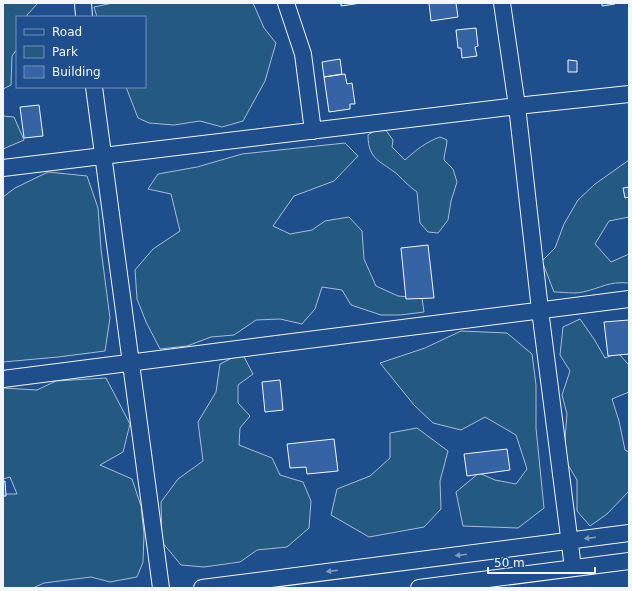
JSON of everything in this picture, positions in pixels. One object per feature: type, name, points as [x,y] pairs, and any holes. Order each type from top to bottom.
[{"type":"street","points":[[82,3],[84,16]]},
{"type":"street","points":[[286,3],[303,54],[313,131]]},
{"type":"street","points":[[502,3],[517,106],[540,310],[573,568]]},
{"type":"street","points":[[94,88],[161,588]]},
{"type":"street","points":[[3,168],[517,106],[629,94]]},
{"type":"street","points":[[3,379],[629,299]]},
{"type":"street","points":[[202,588],[629,533]]},
{"type":"street","points":[[419,588],[629,561]]},
{"type":"green space","points":[[3,3],[38,3],[27,16],[16,16],[16,50],[12,56],[11,85],[3,89]]},
{"type":"green space","points":[[113,3],[253,3],[264,28],[276,43],[265,81],[243,121],[222,127],[200,121],[174,125],[149,123],[138,118],[126,88],[146,88],[146,16],[97,16],[94,7]]},
{"type":"green space","points":[[3,116],[14,117],[24,140],[3,149]]},
{"type":"green space","points":[[385,129],[393,140],[392,147],[405,160],[430,141],[440,137],[447,140],[444,160],[453,169],[457,182],[451,201],[448,220],[438,233],[428,232],[420,223],[417,192],[398,175],[377,160],[370,150],[368,135],[376,130]]},
{"type":"green space","points":[[345,143],[358,156],[334,181],[294,196],[273,226],[290,234],[312,230],[325,221],[349,217],[362,231],[364,259],[376,286],[398,296],[422,298],[424,312],[400,315],[381,315],[351,305],[342,290],[322,287],[315,309],[302,324],[280,319],[256,320],[234,335],[211,337],[187,346],[160,349],[146,322],[137,299],[135,270],[153,249],[180,231],[171,194],[148,189],[158,174],[197,167],[242,154]]},
{"type":"green space","points":[[629,160],[629,217],[609,221],[595,244],[611,262],[629,254],[629,283],[610,284],[580,293],[554,292],[542,261],[555,248],[564,224],[578,200],[595,184]]},
{"type":"green space","points":[[48,172],[87,176],[98,208],[101,249],[110,318],[105,351],[3,362],[3,197],[15,188]]},
{"type":"green space","points":[[580,319],[605,358],[618,353],[629,365],[629,392],[612,399],[619,421],[625,450],[629,452],[629,491],[607,514],[590,526],[577,511],[577,480],[567,463],[565,439],[567,414],[562,395],[570,371],[560,355],[563,327]]},
{"type":"green space","points":[[461,331],[507,333],[532,354],[536,385],[536,428],[544,508],[518,528],[463,526],[456,492],[479,473],[495,480],[516,484],[527,469],[516,435],[485,417],[461,430],[433,423],[414,405],[380,363],[425,348]]},
{"type":"green space","points":[[242,353],[253,374],[238,385],[238,403],[250,416],[240,428],[239,445],[272,458],[280,475],[303,482],[311,501],[309,528],[287,547],[257,550],[240,562],[204,567],[181,565],[162,542],[161,502],[178,479],[203,461],[198,422],[216,392],[220,364]]},
{"type":"green space","points":[[106,378],[130,424],[123,452],[100,465],[132,479],[141,506],[144,534],[143,562],[137,577],[110,582],[91,577],[44,583],[33,588],[3,588],[3,494],[17,494],[10,477],[3,479],[3,388],[37,390],[56,381]]},
{"type":"green space","points":[[417,428],[448,451],[440,481],[441,509],[424,527],[369,537],[331,515],[337,489],[370,476],[390,458],[390,433]]},
{"type":"building","points":[[341,3],[361,3],[341,6]]},
{"type":"building","points":[[429,3],[456,3],[458,17],[431,21]]},
{"type":"building","points":[[602,3],[615,3],[615,4],[602,6]]},
{"type":"building","points":[[476,28],[478,46],[475,47],[477,56],[462,58],[461,48],[458,48],[456,30]]},
{"type":"building","points":[[340,59],[342,74],[324,77],[322,62]]},
{"type":"building","points":[[568,60],[577,61],[577,72],[568,72]]},
{"type":"building","points":[[345,74],[347,84],[352,83],[355,104],[350,104],[350,109],[329,112],[324,77]]},
{"type":"building","points":[[39,105],[43,136],[24,138],[20,107]]},
{"type":"building","points":[[629,187],[629,197],[625,198],[623,188]]},
{"type":"building","points":[[428,245],[434,298],[406,299],[401,248]]},
{"type":"building","points":[[629,320],[629,354],[608,356],[604,322]]},
{"type":"building","points":[[280,380],[283,410],[265,412],[262,382]]},
{"type":"building","points":[[334,439],[338,471],[307,474],[306,467],[290,468],[287,444]]},
{"type":"building","points":[[507,449],[510,470],[467,476],[464,454]]},
{"type":"building","points":[[5,481],[6,496],[3,496],[3,482]]}]
